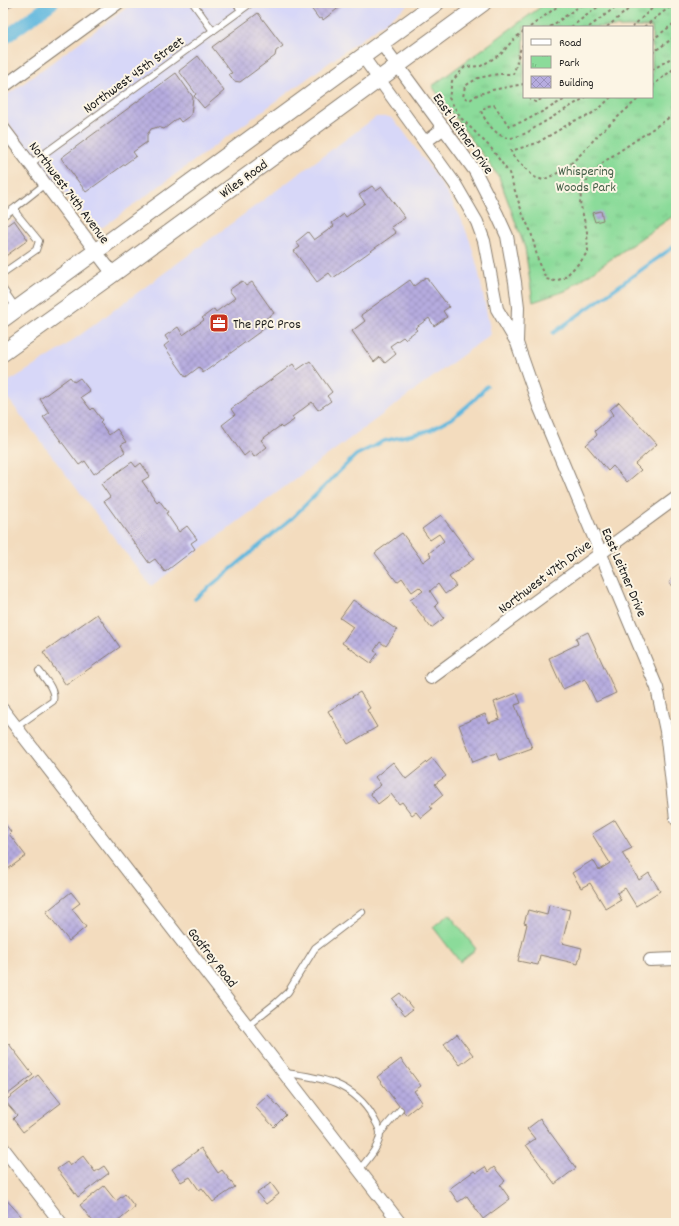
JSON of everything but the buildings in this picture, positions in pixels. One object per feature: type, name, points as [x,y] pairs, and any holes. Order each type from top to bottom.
[{"type":"main road","name":"Wiles Road","points":[[3,319],[436,3]]},
{"type":"main road","name":"Wiles Road","points":[[3,352],[113,274],[483,3]]},
{"type":"street","points":[[3,87],[118,3]]},
{"type":"street","name":"East Leitner Drive","points":[[381,43],[475,171],[507,236],[518,307],[517,343]]},
{"type":"street","name":"East Leitner Drive","points":[[363,57],[455,184],[476,222],[484,241],[497,309],[517,343],[539,406],[658,688],[666,731],[676,819]]},
{"type":"street","points":[[425,142],[444,128]]},
{"type":"street","name":"Northwest 74th Avenue","points":[[4,132],[113,274]]},
{"type":"street","points":[[476,222],[497,214]]},
{"type":"street","name":"Northwest 47th Drive","points":[[431,678],[676,498]]},
{"type":"street","name":"Godfrey Road","points":[[3,710],[400,1223]]},
{"type":"street","points":[[650,960],[676,959]]},
{"type":"street","points":[[3,1148],[61,1223]]},
{"type":"lane","points":[[193,3],[213,31]]},
{"type":"lane","points":[[236,3],[241,10]]},
{"type":"lane","name":"Northwest 45th Street","points":[[30,164],[251,3]]},
{"type":"lane","points":[[3,216],[45,184]]},
{"type":"lane","points":[[3,273],[36,250],[39,241],[16,212],[16,207]]},
{"type":"lane","points":[[3,289],[17,309]]},
{"type":"lane","points":[[16,727],[53,701],[54,698],[50,685],[39,671]]},
{"type":"lane","points":[[247,1026],[288,992],[315,948],[362,912]]},
{"type":"lane","points":[[284,1073],[313,1077],[343,1086],[356,1096],[369,1111],[380,1132],[379,1140],[374,1151],[359,1170]]},
{"type":"lane","points":[[380,1132],[400,1110]]},
{"type":"path","points":[[531,26],[562,3]]},
{"type":"path","points":[[551,26],[584,3]]},
{"type":"path","points":[[572,26],[603,3]]},
{"type":"path","points":[[590,26],[621,3]]},
{"type":"path","points":[[607,26],[636,3]]},
{"type":"path","points":[[633,26],[658,3]]},
{"type":"path","points":[[645,26],[675,3]]},
{"type":"path","points":[[653,39],[676,22]]},
{"type":"path","points":[[523,32],[514,39],[501,54],[481,66],[465,68],[452,81],[449,98],[462,118],[491,148],[509,173],[523,215],[531,232],[539,264],[546,279],[556,281],[564,278],[582,261],[588,251],[587,232],[580,202],[582,188],[592,173],[605,161],[676,113]]},
{"type":"path","points":[[653,52],[676,36]]},
{"type":"path","points":[[523,46],[519,53],[517,66],[513,74],[498,74],[478,78],[465,86],[463,97],[470,100],[477,95],[492,90],[523,84]]},
{"type":"path","points":[[653,69],[676,55]]},
{"type":"path","points":[[653,85],[676,67]]},
{"type":"path","points":[[530,98],[535,102],[544,98]]},
{"type":"path","points":[[567,98],[525,121],[509,126],[494,105],[487,106],[481,111],[484,118],[499,134],[509,138],[529,132],[584,98]]},
{"type":"path","points":[[610,98],[600,108],[588,116],[574,121],[537,143],[511,150],[512,155],[534,177],[544,180],[564,170],[599,134],[639,98]]},
{"type":"shaded area","points":[[133,3],[411,3],[103,227],[92,226],[11,127],[3,109],[6,96]]},
{"type":"shaded area","points":[[376,117],[390,117],[401,128],[442,185],[460,216],[470,241],[478,269],[491,334],[151,586],[3,392],[3,385],[57,352]]},
{"type":"green space","name":"Whispering Woods Park","points":[[546,3],[676,3],[676,214],[565,291],[533,302],[525,248],[499,177],[432,86]]},
{"type":"green space","points":[[449,914],[476,949],[460,962],[433,927]]},
{"type":"waterway","points":[[3,39],[52,3]]},
{"type":"waterway","points":[[553,333],[676,245]]},
{"type":"waterway","points":[[195,599],[290,520],[356,455],[384,441],[430,430],[454,417],[475,399],[487,386]]},
{"type":"place","name":"The PPC Pros","points":[[219,323]]}]
